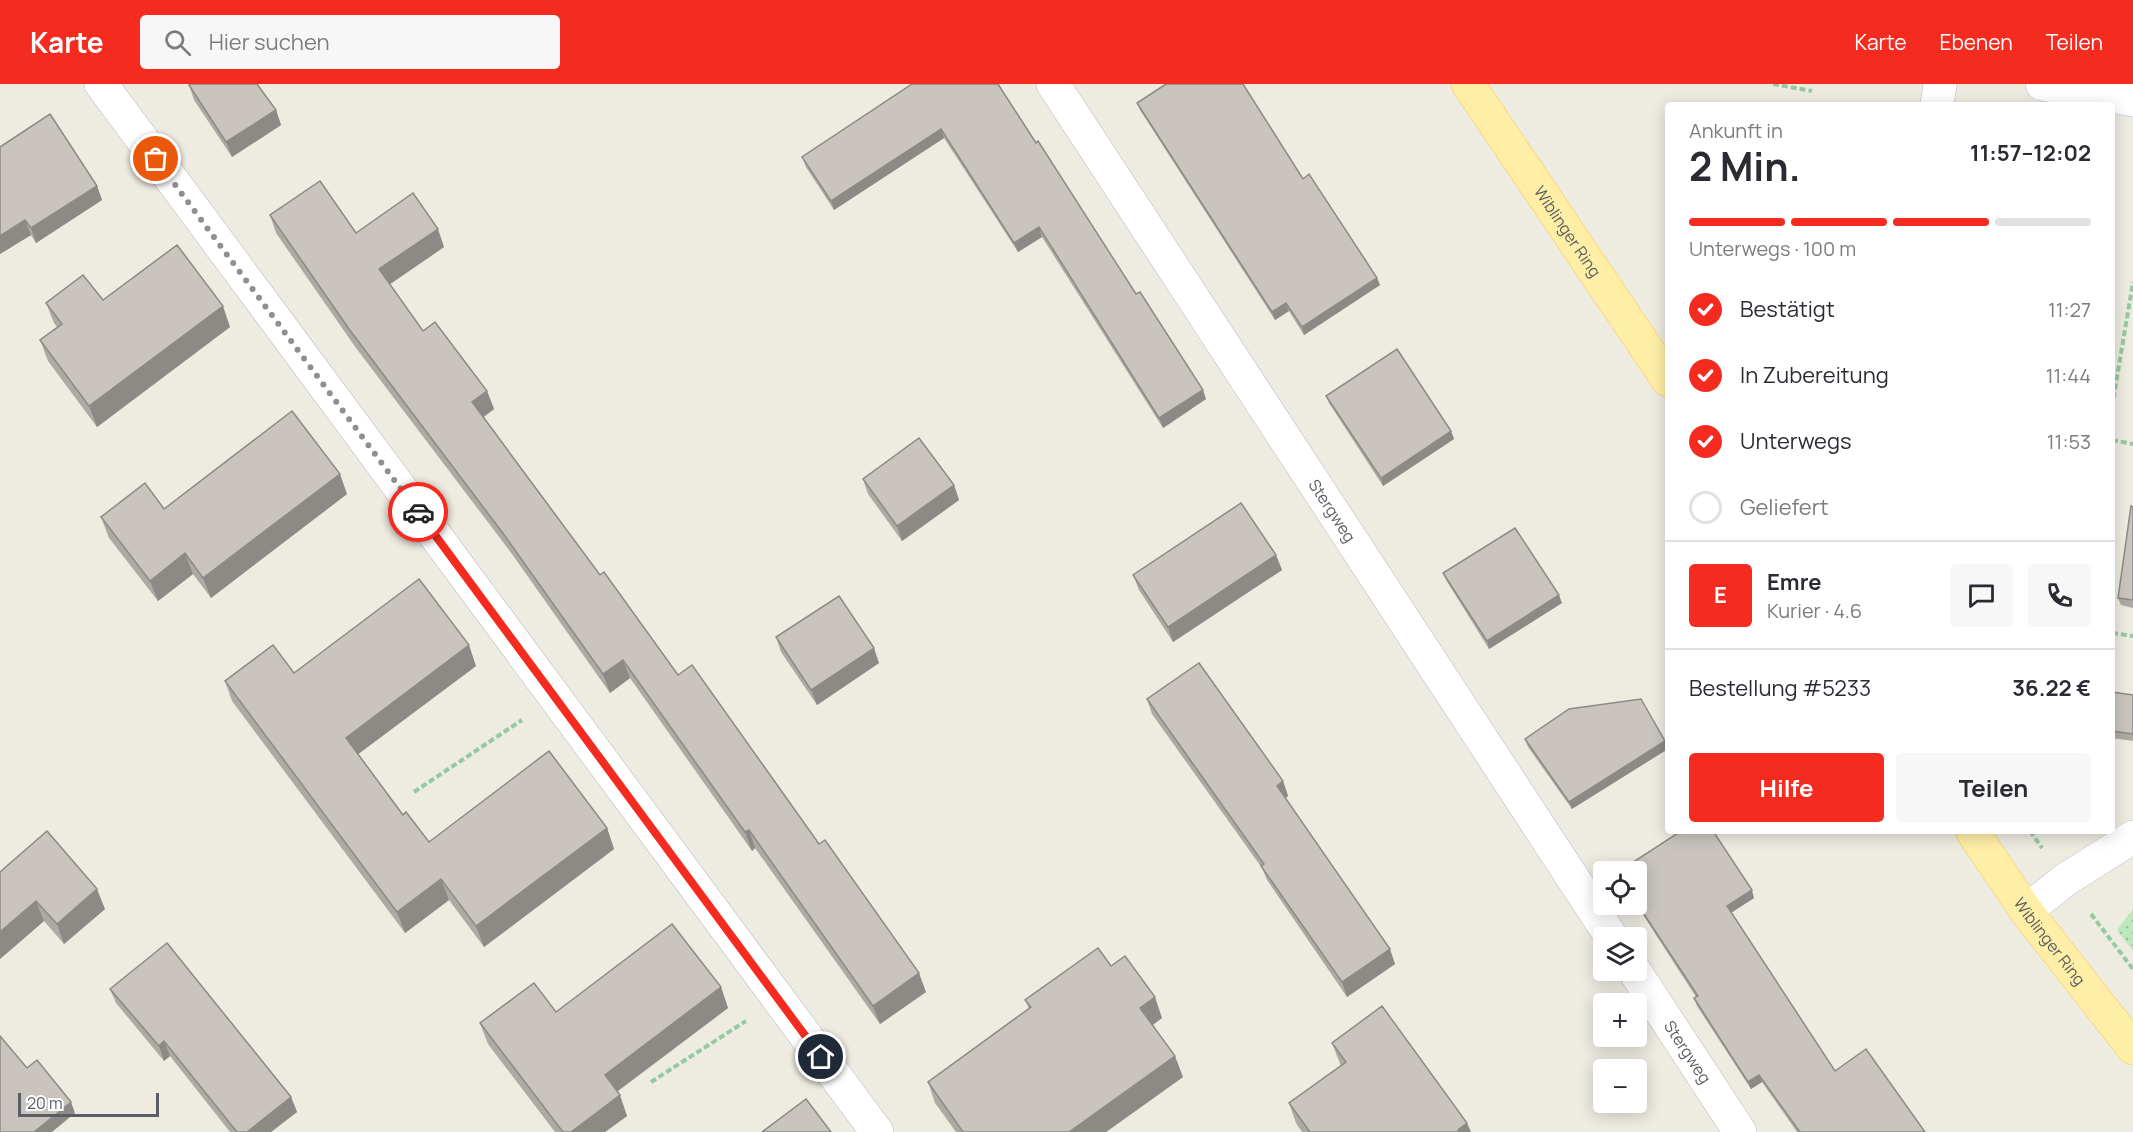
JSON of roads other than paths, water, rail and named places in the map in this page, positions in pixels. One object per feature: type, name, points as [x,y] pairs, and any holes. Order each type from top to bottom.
[{"type":"main road","name":"Wiblinger Ring","points":[[1468,84],[1665,376]]},
{"type":"main road","name":"Wiblinger Ring","points":[[1974,834],[2026,911],[2133,1048]]},
{"type":"street","points":[[101,84],[877,1132]]},
{"type":"street","name":"Stergweg","points":[[1053,84],[1605,927]]},
{"type":"street","points":[[1937,102],[1940,84]]},
{"type":"street","points":[[2042,84],[2133,100]]},
{"type":"street","points":[[2026,911],[2065,880],[2133,837]]},
{"type":"street","name":"Stergweg","points":[[1641,981],[1740,1132]]}]
